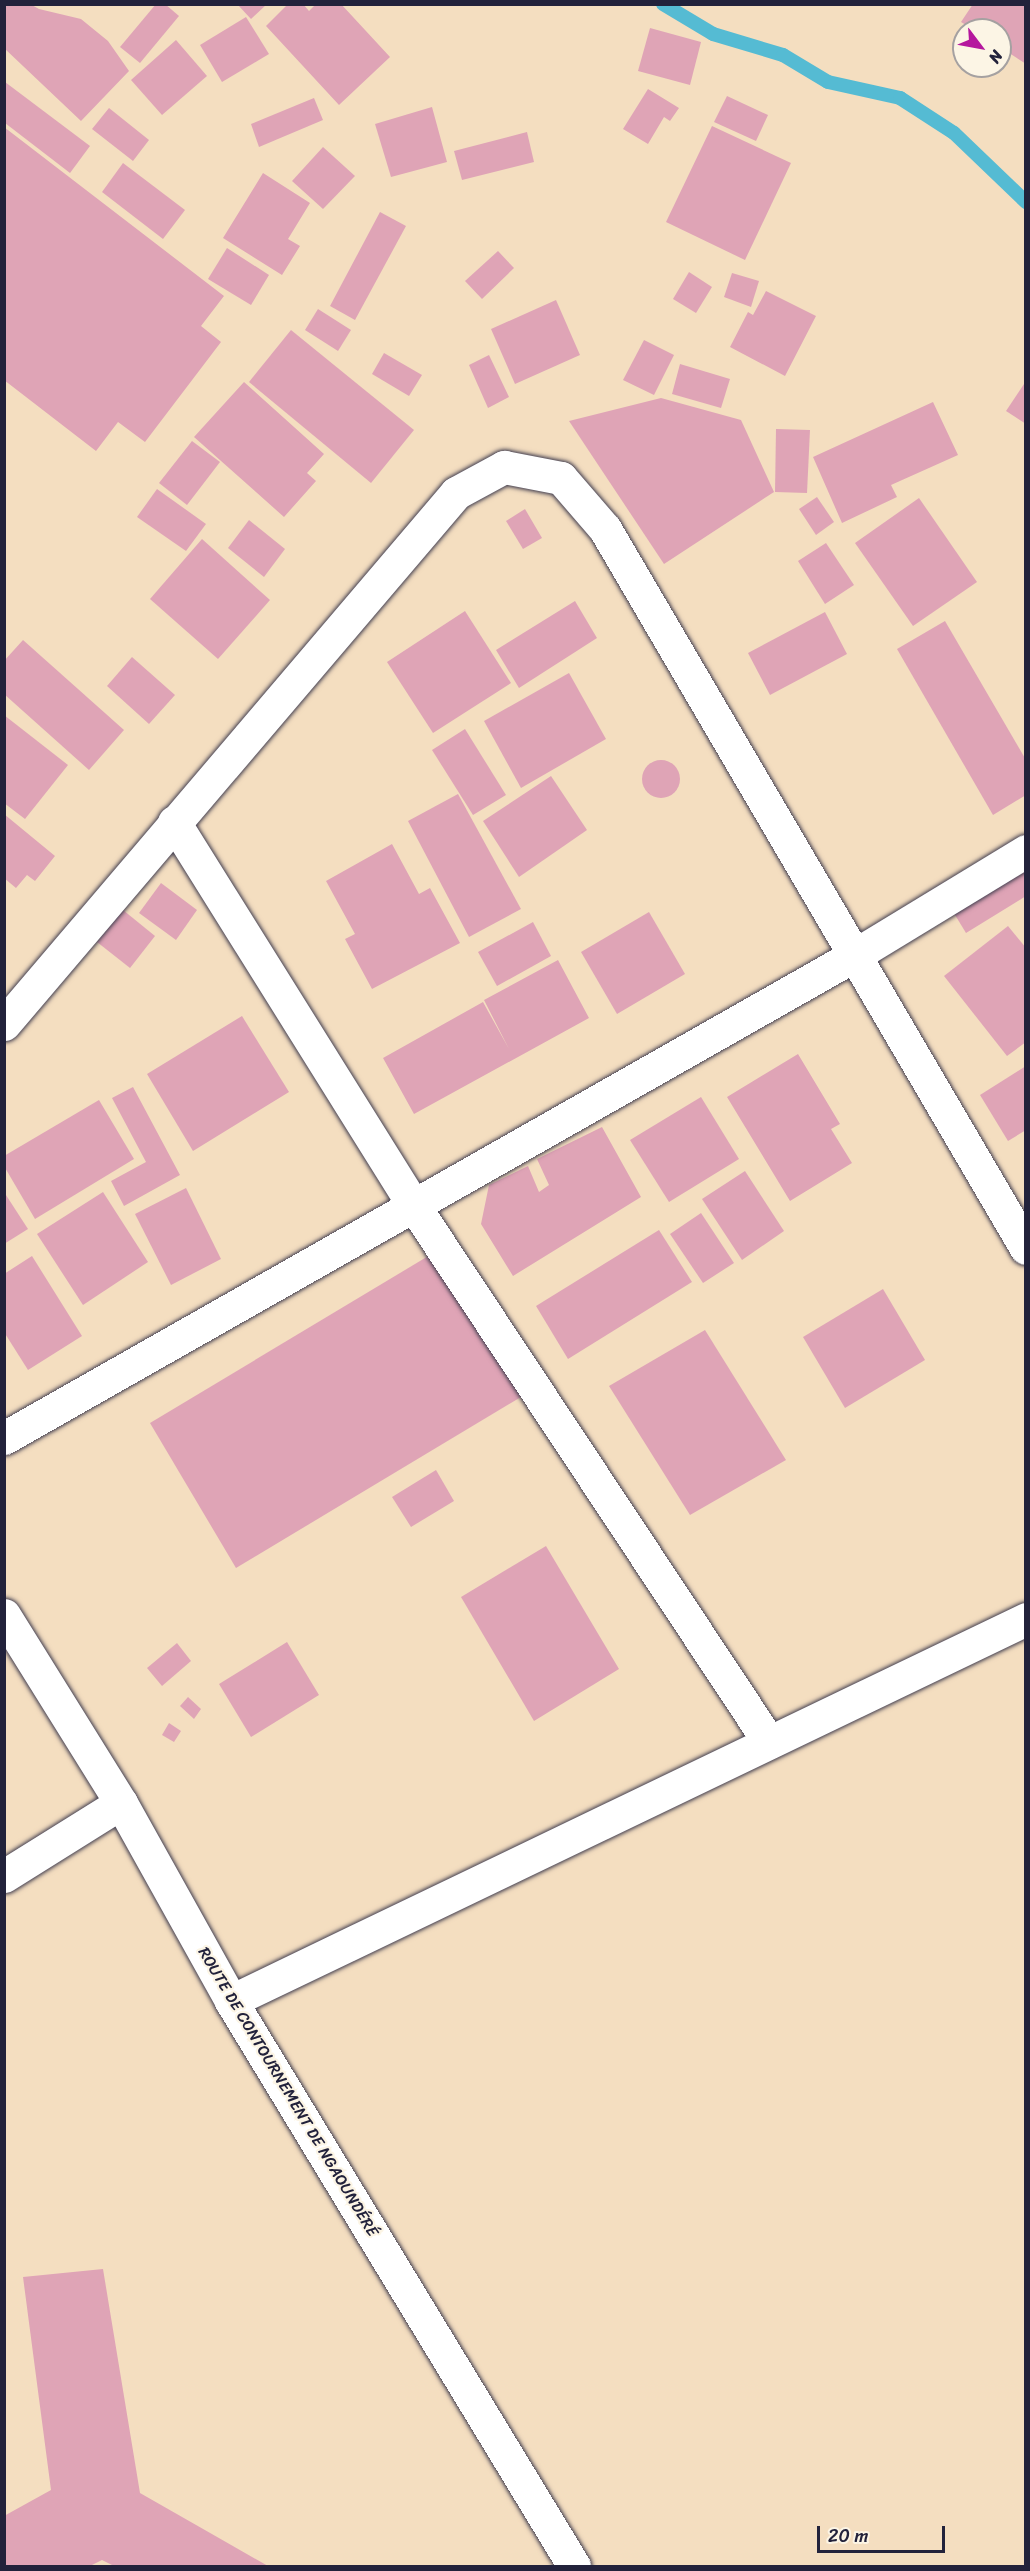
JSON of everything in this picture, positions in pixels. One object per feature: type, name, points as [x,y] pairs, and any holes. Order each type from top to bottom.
[{"type":"street","points":[[4,1024],[456,493],[504,467],[561,478],[605,529],[1026,1248]]},
{"type":"street","points":[[174,822],[414,1206],[769,1742]]},
{"type":"street","points":[[4,1438],[855,955],[1026,851]]},
{"type":"street","name":"ROUTE DE CONTOURNEMENT DE NGAOUNDÉRÉ","points":[[4,1615],[121,1803],[231,2001],[574,2566]]},
{"type":"street","points":[[231,2001],[1026,1619]]},
{"type":"street","points":[[4,1876],[121,1803]]},
{"type":"building","points":[[30,4],[39,9],[81,19],[108,41],[129,71],[81,121],[4,48],[4,6]]},
{"type":"building","points":[[156,4],[165,4],[179,16],[140,63],[120,47]]},
{"type":"building","points":[[237,4],[267,4],[251,19]]},
{"type":"building","points":[[288,4],[303,4],[309,11],[316,4],[341,4],[390,57],[339,105],[266,26]]},
{"type":"building","points":[[973,4],[1026,4],[1026,64],[1012,55],[1012,18],[964,18]]},
{"type":"building","points":[[246,17],[269,54],[222,82],[200,45]]},
{"type":"building","points":[[650,28],[701,42],[690,85],[638,71]]},
{"type":"building","points":[[176,40],[207,76],[162,115],[131,80]]},
{"type":"building","points":[[5,82],[90,146],[70,173],[5,123]]},
{"type":"building","points":[[648,89],[679,108],[670,121],[664,117],[648,144],[623,129]]},
{"type":"building","points":[[727,96],[768,115],[756,141],[714,122]]},
{"type":"building","points":[[314,98],[323,120],[259,147],[251,124]]},
{"type":"building","points":[[432,107],[447,162],[391,177],[375,124]]},
{"type":"building","points":[[109,108],[149,140],[133,161],[92,129]]},
{"type":"building","points":[[712,126],[791,163],[745,260],[666,222]]},
{"type":"building","points":[[4,127],[224,296],[201,326],[221,342],[145,442],[118,422],[96,451],[4,380]]},
{"type":"building","points":[[527,132],[534,162],[462,180],[454,151]]},
{"type":"building","points":[[323,147],[355,176],[323,209],[292,181]]},
{"type":"building","points":[[123,163],[185,210],[163,239],[102,192]]},
{"type":"building","points":[[263,173],[310,203],[288,239],[300,246],[282,275],[223,238]]},
{"type":"building","points":[[380,212],[406,226],[355,320],[330,306]]},
{"type":"building","points":[[227,248],[269,275],[251,305],[208,279]]},
{"type":"building","points":[[498,251],[514,268],[482,299],[465,281]]},
{"type":"building","points":[[689,272],[712,287],[696,313],[673,299]]},
{"type":"building","points":[[732,273],[759,281],[751,307],[724,297]]},
{"type":"building","points":[[766,291],[816,316],[785,376],[730,347],[748,312],[753,315]]},
{"type":"building","points":[[556,300],[580,355],[515,384],[491,329]]},
{"type":"building","points":[[318,309],[351,330],[338,351],[305,330]]},
{"type":"building","points":[[291,330],[414,430],[371,483],[249,382]]},
{"type":"building","points":[[644,340],[674,355],[654,395],[623,380]]},
{"type":"building","points":[[384,353],[422,375],[409,396],[372,374]]},
{"type":"building","points":[[489,355],[509,397],[488,408],[469,365]]},
{"type":"building","points":[[680,364],[730,379],[721,408],[672,394]]},
{"type":"building","points":[[1026,381],[1026,424],[1006,411]]},
{"type":"building","points":[[244,382],[324,454],[307,473],[316,481],[284,517],[194,437]]},
{"type":"building","points":[[661,398],[741,420],[774,492],[664,564],[569,421]]},
{"type":"building","points":[[933,402],[958,455],[891,485],[897,497],[842,523],[813,457]]},
{"type":"building","points":[[776,429],[810,430],[807,493],[775,492]]},
{"type":"building","points":[[192,441],[220,462],[187,505],[159,483]]},
{"type":"building","points":[[157,489],[206,524],[186,551],[137,517]]},
{"type":"building","points":[[817,497],[834,522],[816,535],[799,509]]},
{"type":"building","points":[[919,498],[977,582],[913,626],[855,543]]},
{"type":"building","points":[[525,509],[542,538],[523,549],[506,521]]},
{"type":"building","points":[[249,520],[285,549],[264,577],[228,548]]},
{"type":"building","points":[[202,539],[270,600],[218,659],[150,599]]},
{"type":"building","points":[[826,543],[854,585],[825,604],[798,561]]},
{"type":"building","points":[[575,601],[597,638],[519,688],[496,650]]},
{"type":"building","points":[[465,611],[511,683],[433,733],[387,662]]},
{"type":"building","points":[[825,612],[847,654],[770,695],[748,653]]},
{"type":"building","points":[[945,621],[1026,760],[1026,795],[993,815],[897,649]]},
{"type":"building","points":[[23,640],[124,730],[89,770],[4,694],[4,661]]},
{"type":"building","points":[[132,657],[175,695],[149,724],[107,686]]},
{"type":"building","points":[[569,673],[606,739],[521,788],[484,721]]},
{"type":"building","points":[[4,715],[68,765],[25,819],[4,803]]},
{"type":"building","points":[[465,729],[506,795],[473,815],[432,750]]},
{"type":"building","points":[[661,760],[675,765],[680,779],[675,793],[661,798],[647,793],[642,779],[647,765]]},
{"type":"building","points":[[551,776],[587,830],[519,877],[483,821]]},
{"type":"building","points":[[458,794],[521,909],[469,937],[408,821]]},
{"type":"building","points":[[4,814],[55,856],[35,881],[27,875],[16,888],[4,878]]},
{"type":"building","points":[[392,844],[419,894],[430,888],[460,943],[372,989],[345,939],[355,934],[326,881]]},
{"type":"building","points":[[1026,865],[1026,896],[966,933],[952,910]]},
{"type":"building","points":[[161,883],[197,910],[176,940],[139,913]]},
{"type":"building","points":[[123,910],[155,936],[130,968],[97,942]]},
{"type":"building","points":[[649,912],[685,974],[617,1014],[581,952]]},
{"type":"building","points":[[533,922],[551,956],[497,986],[478,952]]},
{"type":"building","points":[[1008,926],[1026,948],[1026,1042],[1007,1056],[944,976]]},
{"type":"building","points":[[558,960],[589,1018],[414,1114],[383,1058],[483,1002],[509,1049],[484,1000]]},
{"type":"building","points":[[242,1016],[289,1092],[193,1151],[147,1074]]},
{"type":"building","points":[[798,1054],[840,1124],[831,1129],[852,1163],[790,1201],[727,1097]]},
{"type":"building","points":[[1026,1066],[1026,1130],[1008,1141],[980,1095]]},
{"type":"building","points":[[133,1087],[180,1175],[124,1206],[111,1181],[146,1162],[112,1098]]},
{"type":"building","points":[[701,1097],[739,1159],[669,1202],[630,1140]]},
{"type":"building","points":[[99,1100],[134,1159],[35,1219],[4,1166],[4,1156]]},
{"type":"building","points":[[602,1127],[641,1197],[513,1276],[481,1224],[489,1185],[528,1166],[539,1192],[549,1185],[537,1159]]},
{"type":"building","points":[[745,1171],[784,1231],[742,1260],[702,1199]]},
{"type":"building","points":[[186,1188],[221,1259],[171,1285],[135,1214]]},
{"type":"building","points":[[4,1192],[28,1229],[4,1244]]},
{"type":"building","points":[[103,1192],[148,1262],[83,1305],[37,1234]]},
{"type":"building","points":[[701,1213],[734,1263],[703,1283],[670,1234]]},
{"type":"building","points":[[659,1230],[692,1282],[568,1359],[536,1306]]},
{"type":"building","points":[[435,1252],[521,1397],[236,1568],[150,1423]]},
{"type":"building","points":[[32,1256],[82,1336],[28,1370],[4,1332],[4,1274]]},
{"type":"building","points":[[883,1289],[925,1360],[845,1408],[803,1337]]},
{"type":"building","points":[[705,1330],[786,1460],[690,1515],[609,1386]]},
{"type":"building","points":[[436,1470],[454,1501],[411,1527],[392,1497]]},
{"type":"building","points":[[546,1546],[619,1669],[534,1721],[461,1597]]},
{"type":"building","points":[[287,1642],[319,1695],[251,1737],[219,1684]]},
{"type":"building","points":[[177,1643],[191,1661],[162,1686],[147,1668]]},
{"type":"building","points":[[188,1697],[201,1709],[194,1719],[180,1706]]},
{"type":"building","points":[[169,1723],[181,1731],[174,1742],[162,1735]]},
{"type":"building","points":[[103,2269],[140,2493],[268,2566],[114,2566],[102,2560],[90,2566],[4,2566],[4,2516],[51,2490],[23,2277]]},
{"type":"waterway","points":[[663,4],[713,34],[783,55],[828,82],[900,98],[954,133],[1026,202]]}]
